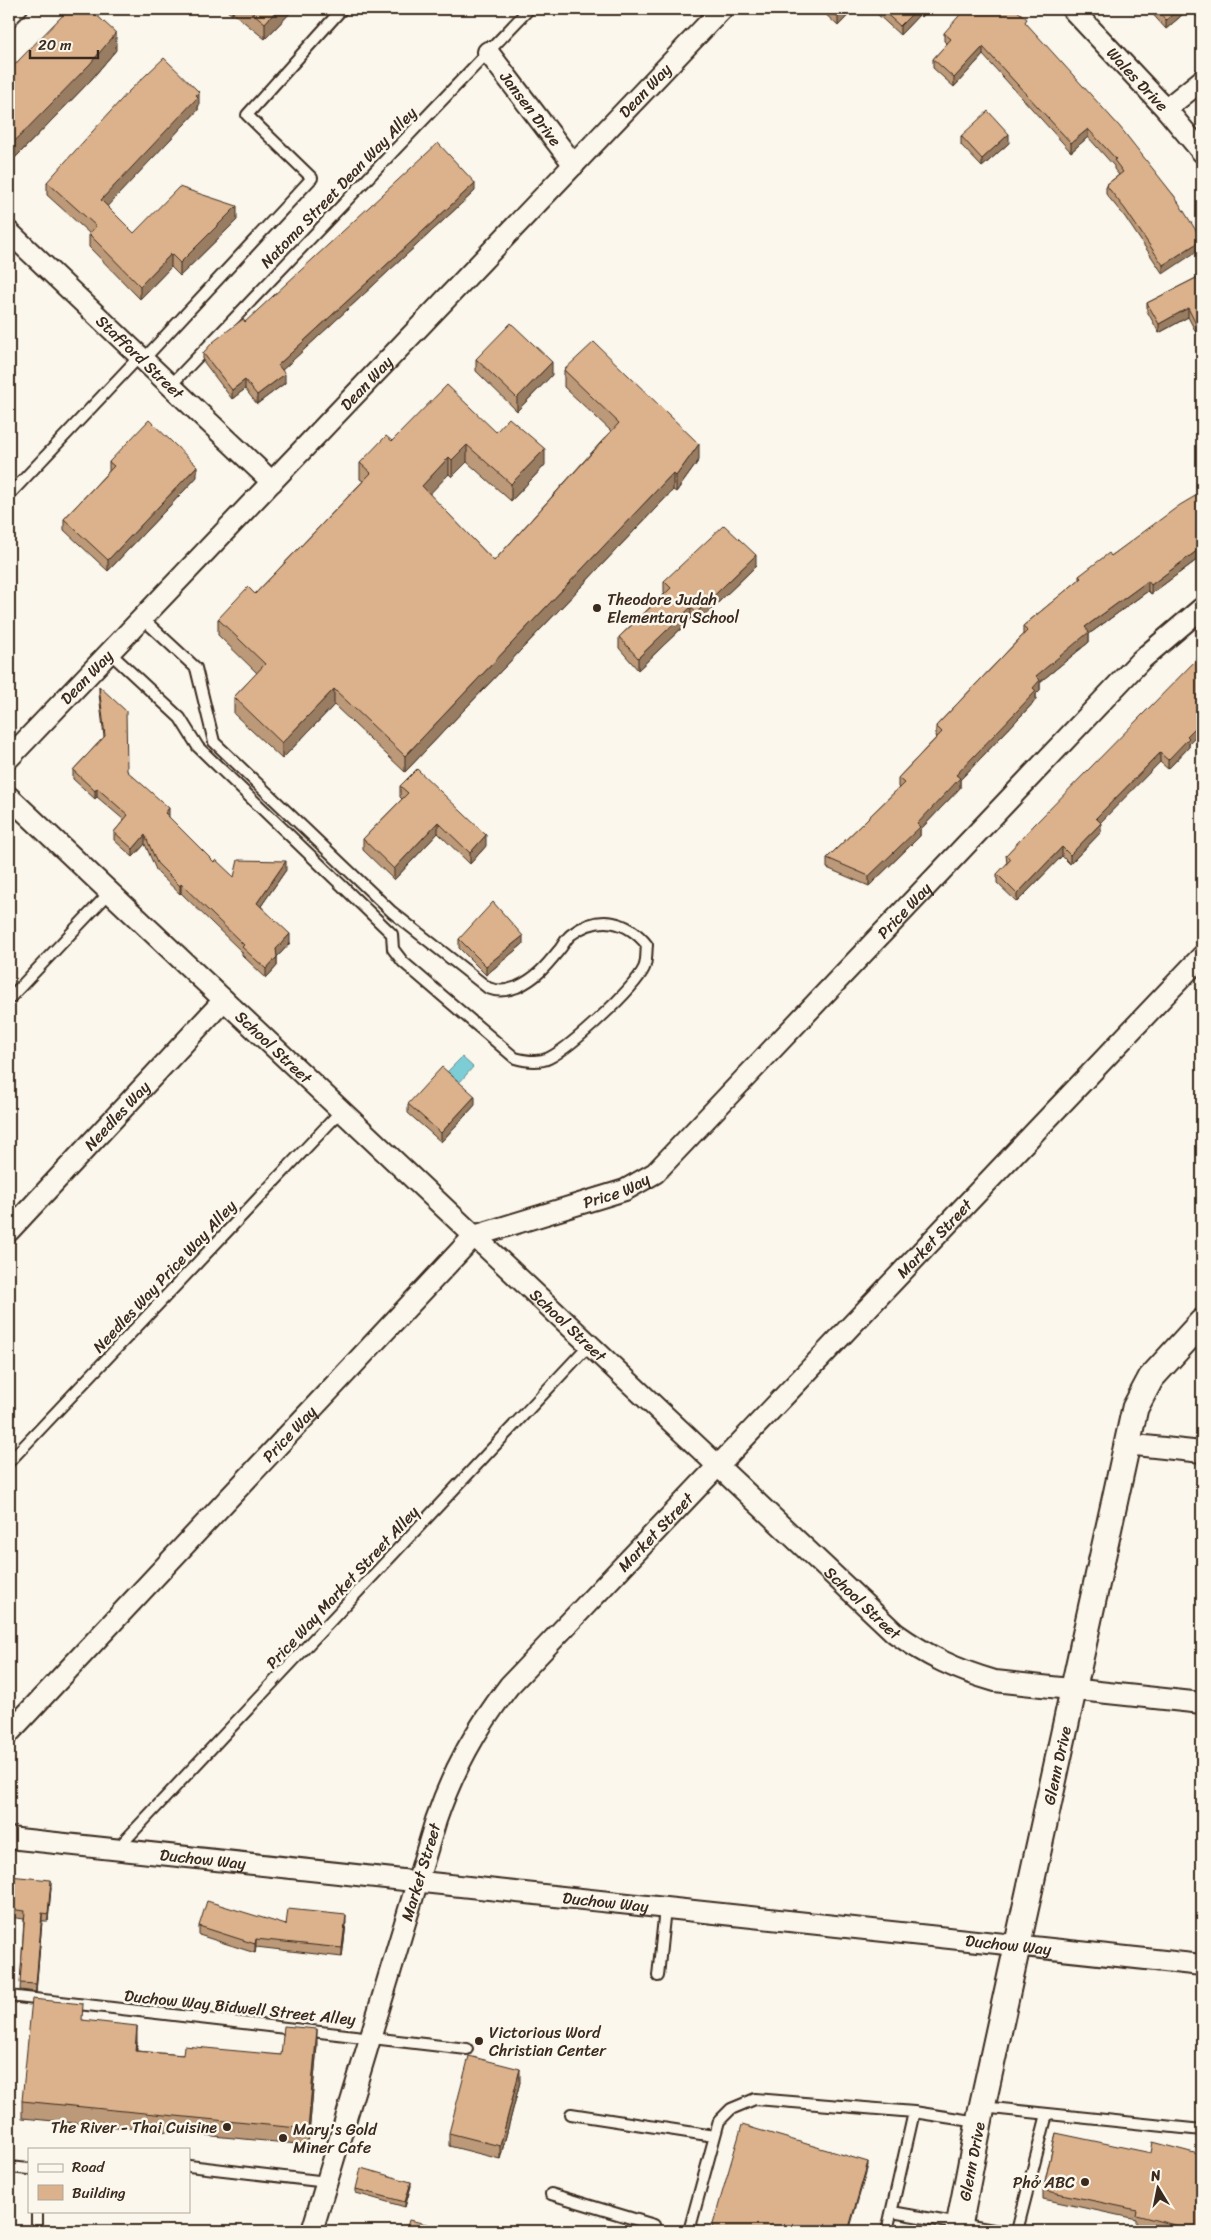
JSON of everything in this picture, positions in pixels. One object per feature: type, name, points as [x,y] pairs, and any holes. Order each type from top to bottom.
[{"type":"street","name":"Dean Way","points":[[9,758],[722,9]]},
{"type":"street","name":"Wales Drive","points":[[1072,9],[1166,109],[1202,152]]},
{"type":"street","name":"Jansen Drive","points":[[488,52],[574,165]]},
{"type":"street","points":[[1166,109],[1202,80]]},
{"type":"street","name":"Stafford Street","points":[[9,232],[272,482]]},
{"type":"street","name":"Price Way","points":[[9,1733],[474,1236],[625,1190],[641,1183],[655,1173],[1142,660],[1202,608]]},
{"type":"street","name":"School Street","points":[[9,797],[895,1633],[921,1652],[964,1672],[995,1681],[1202,1703]]},
{"type":"street","name":"Market Street","points":[[312,2231],[449,1784],[465,1750],[486,1717],[509,1686],[1202,956]]},
{"type":"street","name":"Needles Way","points":[[9,1231],[224,1000]]},
{"type":"street","name":"Glenn Drive","points":[[959,2227],[981,2114],[1135,1408],[1150,1378],[1202,1322]]},
{"type":"street","points":[[1126,1444],[1202,1452]]},
{"type":"street","name":"Duchow Way","points":[[9,1838],[1202,1966]]},
{"type":"lane","points":[[9,22],[22,9]]},
{"type":"lane","points":[[9,494],[141,359],[312,178],[247,115],[342,9]]},
{"type":"lane","name":"Natoma Street Dean Way Alley","points":[[170,386],[529,9]]},
{"type":"lane","points":[[109,652],[180,718],[198,748],[392,934],[393,949],[403,962],[515,1058],[530,1062],[549,1058],[574,1040],[627,993],[645,966],[647,945],[639,935],[621,923],[595,922],[571,934],[544,970],[529,982],[512,989],[496,991],[488,988],[392,912],[214,742],[196,668],[142,618]]},
{"type":"lane","points":[[9,999],[110,892]]},
{"type":"lane","name":"Needles Way Price Way Alley","points":[[9,1462],[341,1111]]},
{"type":"lane","name":"Price Way Market Street Alley","points":[[117,1849],[589,1345]]},
{"type":"lane","points":[[658,1976],[664,1908]]},
{"type":"lane","name":"Duchow Way Bidwell Street Alley","points":[[9,1996],[467,2049]]},
{"type":"lane","points":[[690,2231],[719,2121],[731,2109],[756,2099],[914,2112],[1047,2114],[1202,2130]]},
{"type":"lane","points":[[887,2231],[914,2112]]},
{"type":"lane","points":[[571,2114],[714,2136]]},
{"type":"lane","points":[[1017,2231],[1047,2114]]},
{"type":"lane","points":[[190,2166],[327,2182]]},
{"type":"lane","points":[[9,2167],[28,2170]]},
{"type":"lane","points":[[551,2194],[654,2225],[653,2231]]},
{"type":"lane","points":[[37,2212],[37,2231]]},
{"type":"lane","points":[[892,2212],[959,2227],[999,2231]]},
{"type":"water","points":[[462,1057],[473,1067],[459,1083],[447,1072]]},
{"type":"building","points":[[72,9],[90,9],[116,33],[90,64],[12,144],[9,141],[9,72],[67,11],[68,13]]},
{"type":"building","points":[[248,9],[278,9],[265,23]]},
{"type":"building","points":[[829,9],[846,9],[838,17]]},
{"type":"building","points":[[881,9],[917,9],[900,26]]},
{"type":"building","points":[[965,9],[1015,9],[1027,19],[1025,22],[1120,127],[1175,197],[1202,240],[1163,265],[1125,209],[1106,185],[1123,172],[1114,160],[1116,159],[1088,129],[1071,143],[983,47],[954,78],[933,59],[951,39],[944,33]]},
{"type":"building","points":[[1156,9],[1179,9],[1166,20]]},
{"type":"building","points":[[164,58],[199,92],[196,95],[198,97],[101,200],[134,233],[179,187],[237,206],[180,263],[171,254],[140,286],[89,234],[96,226],[47,182],[129,91]]},
{"type":"building","points":[[988,111],[1009,134],[982,159],[961,136]]},
{"type":"building","points":[[438,143],[475,183],[278,365],[285,374],[257,395],[245,380],[232,390],[203,353],[213,342],[243,319],[245,322]]},
{"type":"building","points":[[1202,275],[1202,325],[1198,328],[1188,308],[1159,324],[1147,303]]},
{"type":"building","points":[[511,323],[552,362],[517,398],[476,359]]},
{"type":"building","points":[[594,342],[699,444],[676,476],[673,473],[405,756],[334,689],[282,743],[234,697],[265,664],[218,619],[248,587],[255,594],[371,473],[360,463],[386,436],[392,441],[447,385],[496,432],[509,418],[545,449],[511,484],[467,445],[452,460],[449,457],[422,486],[494,561],[619,423],[564,370]]},
{"type":"building","points":[[149,420],[197,466],[108,560],[64,519],[114,466],[109,462]]},
{"type":"building","points":[[1202,492],[1202,547],[1151,585],[1148,581],[1085,627],[1089,632],[1036,676],[1040,680],[1033,688],[1036,691],[956,775],[960,778],[917,824],[920,827],[869,876],[827,858],[904,783],[898,778],[942,732],[936,726],[1027,631],[1023,626],[1081,578],[1079,576],[1109,553],[1111,556],[1180,505]]},
{"type":"building","points":[[724,525],[756,555],[696,613],[691,607],[638,658],[619,637],[671,588],[664,581]]},
{"type":"building","points":[[1200,656],[1202,658],[1202,721],[1187,736],[1189,738],[1168,760],[1160,753],[1096,818],[1101,823],[1070,855],[1062,847],[1017,894],[997,874],[1011,859],[1006,855]]},
{"type":"building","points":[[99,686],[126,711],[127,771],[169,808],[165,813],[214,862],[216,860],[234,877],[238,860],[286,861],[257,903],[290,934],[276,949],[277,957],[266,969],[242,947],[244,945],[157,863],[145,835],[133,849],[114,832],[128,815],[97,788],[95,791],[73,770],[105,736]]},
{"type":"building","points":[[417,769],[486,835],[470,853],[438,822],[394,869],[363,839],[408,793],[400,786]]},
{"type":"building","points":[[493,902],[523,936],[486,966],[459,939]]},
{"type":"building","points":[[442,1067],[475,1096],[441,1133],[408,1104]]},
{"type":"building","points":[[9,1876],[51,1880],[48,1914],[42,1913],[36,1984],[20,1983],[25,1911],[9,1909]]},
{"type":"building","points":[[207,1901],[286,1925],[288,1909],[346,1915],[342,1948],[256,1939],[255,1944],[199,1926]]},
{"type":"building","points":[[32,1999],[83,2004],[82,2020],[137,2026],[135,2051],[183,2055],[184,2046],[281,2055],[284,2026],[317,2029],[308,2129],[22,2101]]},
{"type":"building","points":[[469,2056],[520,2069],[500,2146],[449,2133]]},
{"type":"building","points":[[742,2125],[868,2162],[848,2231],[711,2231]]},
{"type":"building","points":[[1056,2133],[1151,2153],[1153,2142],[1202,2155],[1202,2231],[1187,2231],[1186,2228],[1136,2215],[1137,2210],[1043,2190]]},
{"type":"building","points":[[361,2168],[411,2182],[405,2202],[356,2189]]},
{"type":"building","points":[[409,2220],[444,2228],[443,2231],[406,2231]]},
{"type":"place","name":"Theodore Judah Elementary School","points":[[597,608]]},
{"type":"place","name":"Victorious Word Christian Center","points":[[479,2041]]},
{"type":"place","name":"The River - Thai Cuisine","points":[[227,2127]]},
{"type":"place","name":"Mary's Gold Miner Cafe","points":[[283,2138]]},
{"type":"place","name":"Phở ABC","points":[[1085,2182]]}]
